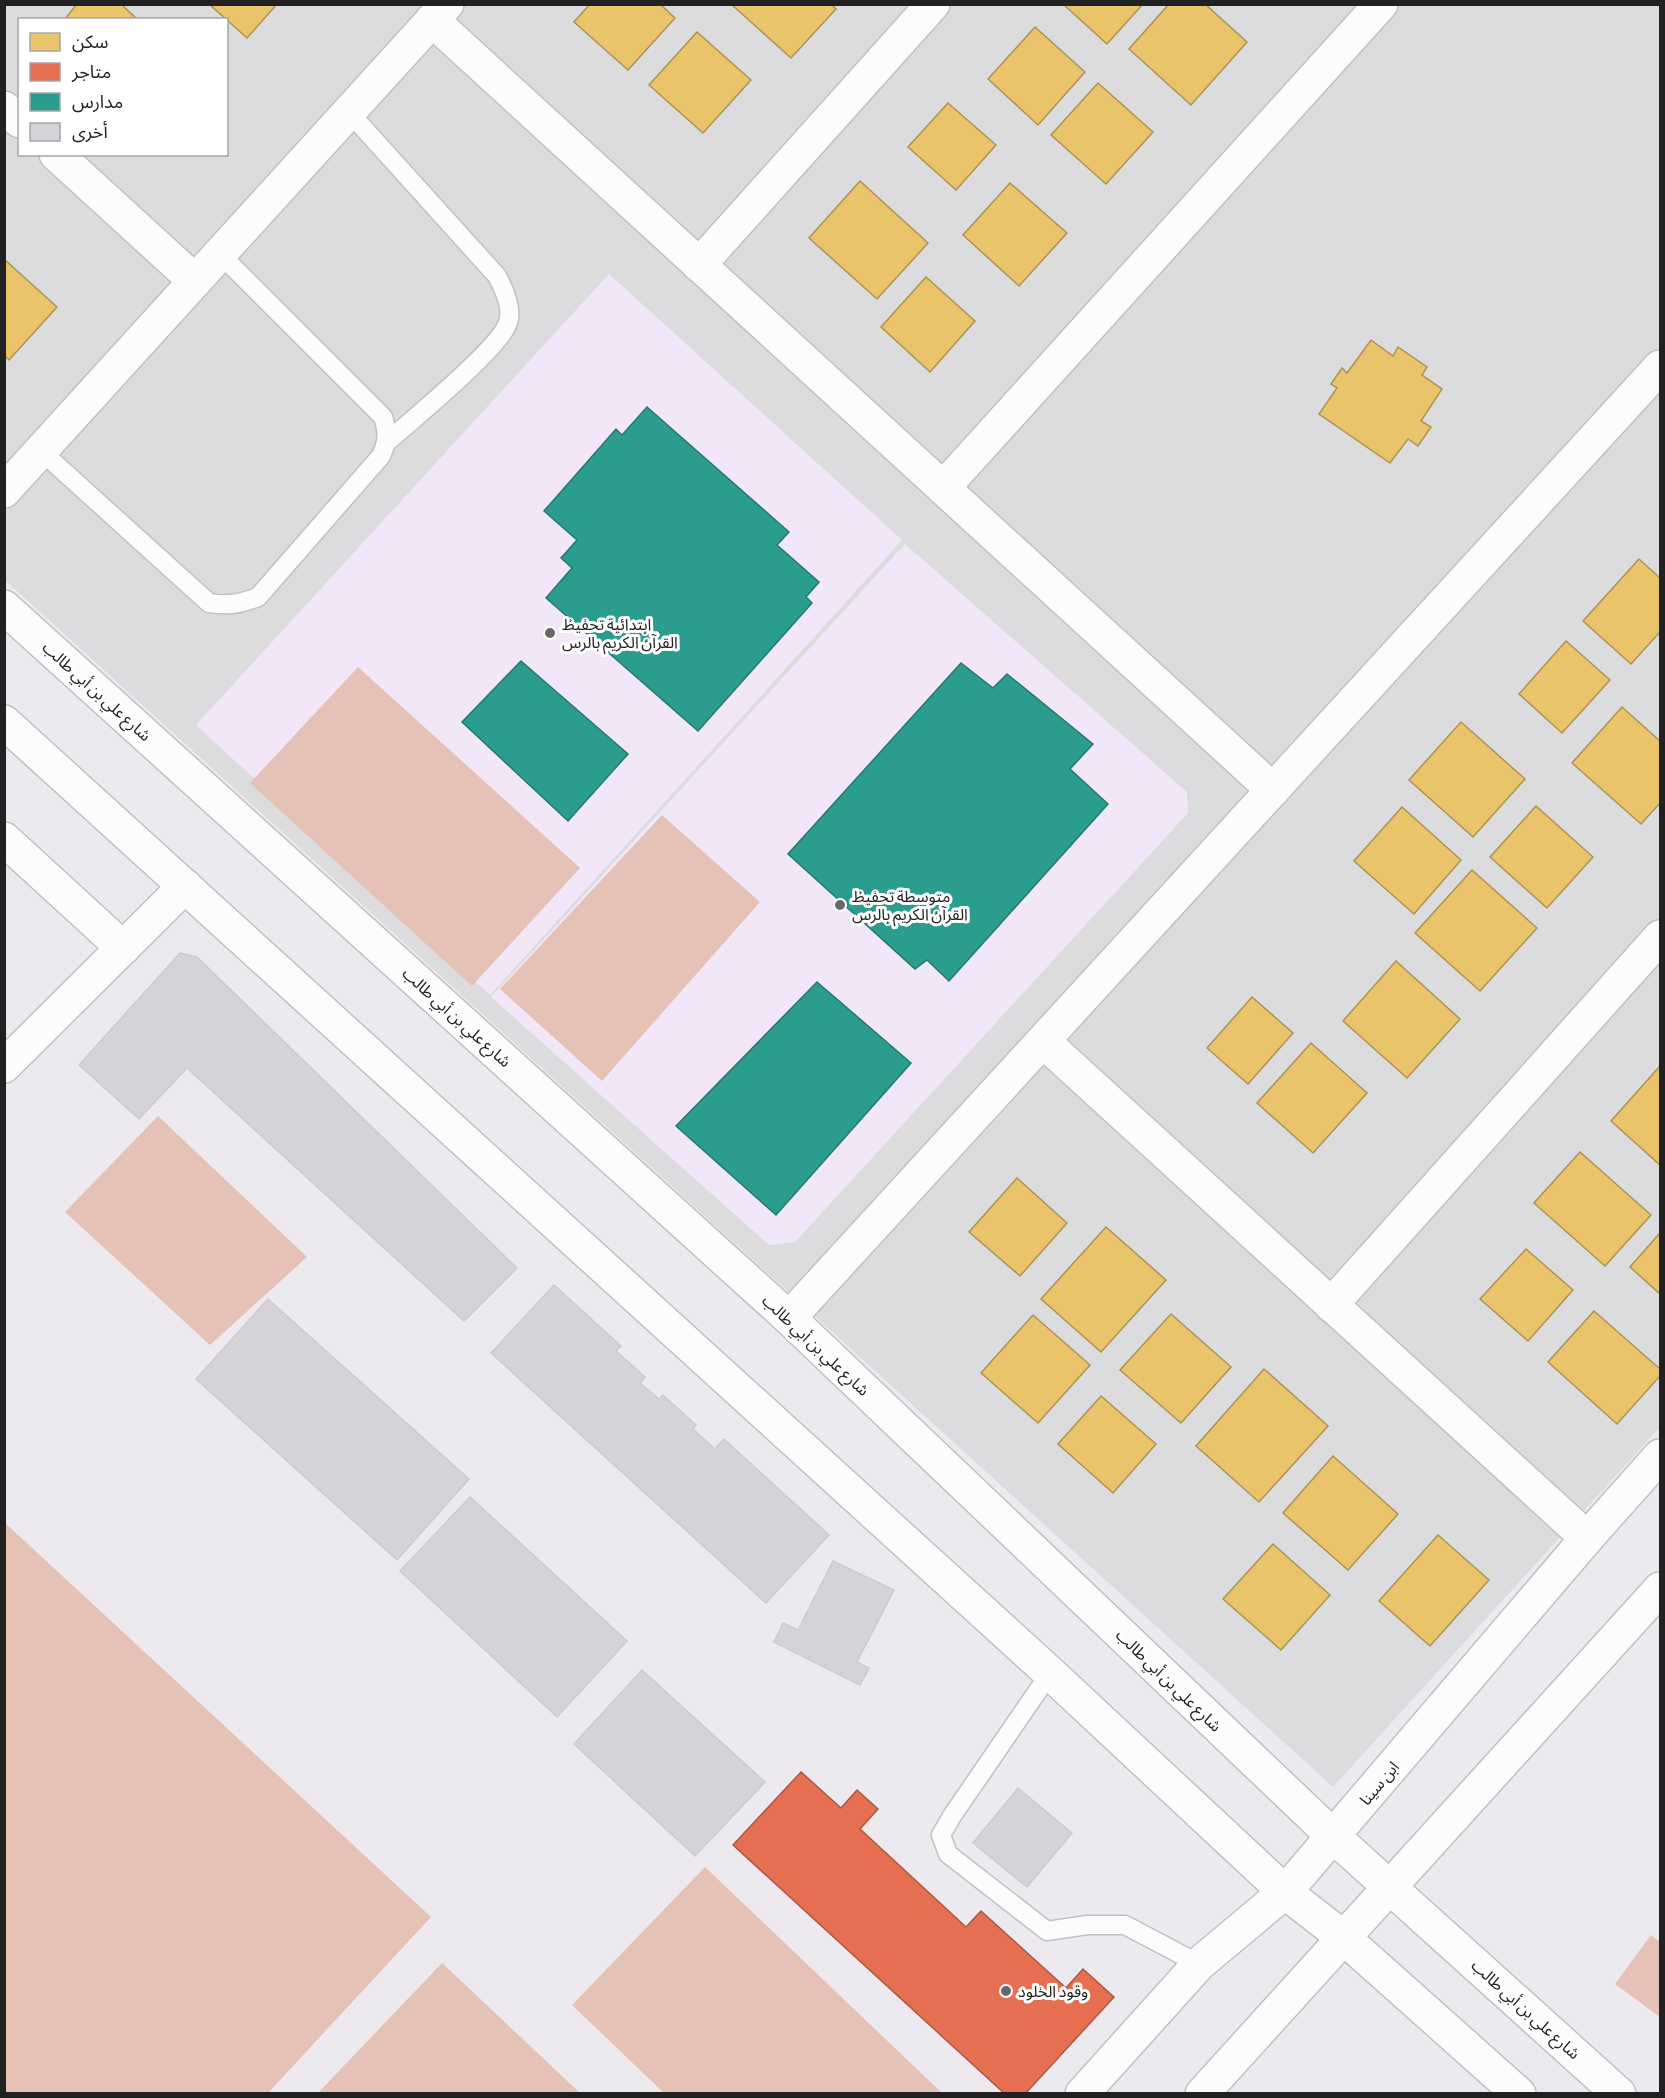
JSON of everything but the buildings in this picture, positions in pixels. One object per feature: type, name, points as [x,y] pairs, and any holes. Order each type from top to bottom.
[{"type":"street","points":[[699,265],[933,4]]},
{"type":"street","points":[[943,488],[1381,4]]},
{"type":"street","points":[[4,491],[439,12],[699,265],[1273,790]]},
{"type":"street","points":[[4,108],[18,119]]},
{"type":"street","points":[[58,156],[195,281]]},
{"type":"street","points":[[789,1318],[1660,367]]},
{"type":"street","name":"شارع علي بن أبي طالب","points":[[4,607],[789,1318],[1334,1837],[1618,2094]]},
{"type":"street","points":[[4,722],[1050,1672],[1285,1892],[1344,1938],[1519,2094]]},
{"type":"street","points":[[4,839],[123,948]]},
{"type":"street","points":[[4,1066],[185,886]]},
{"type":"street","points":[[1331,1305],[1660,937]]},
{"type":"street","points":[[1043,1041],[1587,1538]]},
{"type":"street","name":"ابن سينا","points":[[1082,2094],[1199,1964],[1285,1892],[1587,1538],[1660,1456]]},
{"type":"street","points":[[1202,2094],[1392,1888],[1660,1589]]},
{"type":"lane","points":[[349,112],[497,276],[503,287],[508,313],[507,327],[484,353],[387,442]]},
{"type":"lane","points":[[41,451],[209,603],[224,606],[241,604],[258,597],[381,456],[387,442],[388,430],[384,417],[220,254]]},
{"type":"lane","points":[[1050,1672],[946,1825],[941,1835],[948,1854],[1047,1931],[1087,1925],[1125,1925],[1199,1964]]},
{"type":"shaded area","points":[[4,5],[1660,5],[1660,1427],[1333,1787],[5,580]]},
{"type":"shaded area","name":"ابتدائية تحفيظ القرآن الكريم بالرس","points":[[609,274],[902,540],[490,995],[196,725]]},
{"type":"shaded area","name":"متوسطة تحفيظ القرآن الكريم بالرس","points":[[905,544],[1187,792],[1188,813],[795,1242],[769,1245],[491,997]]},
{"type":"shaded area","points":[[358,667],[580,868],[472,986],[250,783]]},
{"type":"shaded area","points":[[662,815],[760,902],[602,1081],[500,989]]},
{"type":"shaded area","points":[[158,1116],[307,1257],[210,1345],[65,1212]]},
{"type":"shaded area","points":[[4,1522],[431,1917],[268,2093],[5,2093]]},
{"type":"shaded area","points":[[705,1867],[942,2093],[664,2093],[572,2005]]},
{"type":"shaded area","points":[[1651,1935],[1660,1942],[1660,2017],[1615,1984]]},
{"type":"shaded area","points":[[442,1963],[580,2093],[318,2093]]},
{"type":"place","name":"ابتدائية تحفيظ القرآن الكريم بالرس","points":[[550,633]]},
{"type":"place","name":"متوسطة تحفيظ القرآن الكريم بالرس","points":[[840,905]]},
{"type":"place","name":"وقود الخلود","points":[[1006,1991]]}]
